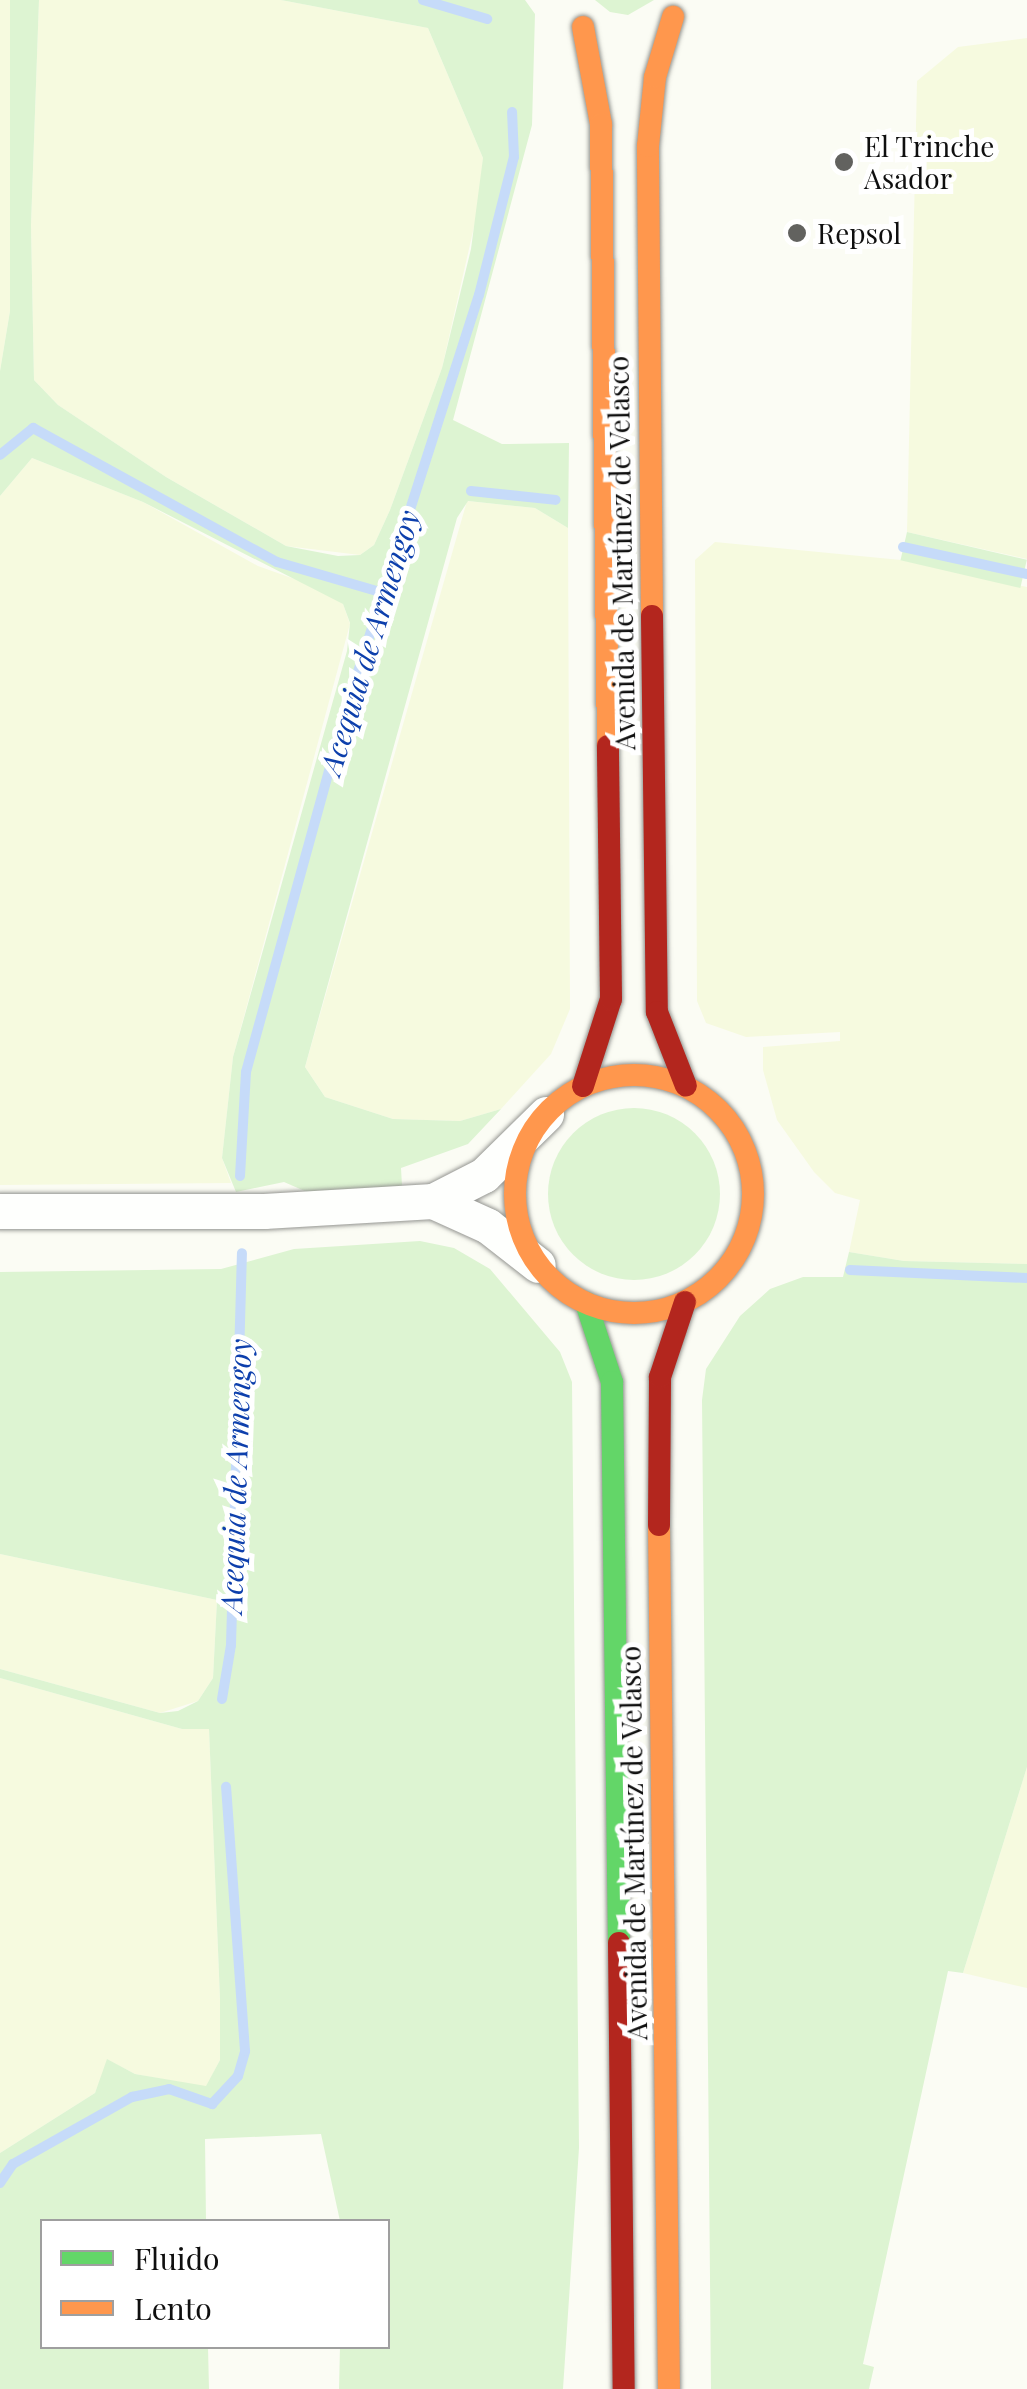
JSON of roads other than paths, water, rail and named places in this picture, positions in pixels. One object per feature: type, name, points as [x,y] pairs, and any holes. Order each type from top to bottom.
[{"type":"highway","points":[[564,0],[584,27],[613,41]]},
{"type":"highway","points":[[646,37],[678,8]]},
{"type":"highway","name":"Avenida de Martínez de Velasco","points":[[678,8],[655,76],[648,146],[655,967],[666,1046],[686,1086]]},
{"type":"highway","name":"Avenida de Martínez de Velasco","points":[[584,27],[601,124],[611,983],[608,1020],[584,1086]]},
{"type":"highway","points":[[645,1075],[686,1086],[733,1127],[753,1188],[736,1255],[685,1302],[636,1312],[586,1303],[538,1265],[515,1200],[522,1154],[546,1114],[584,1086],[645,1075]]},
{"type":"highway","name":"Avenida de Martínez de Velasco","points":[[668,2389],[658,1419],[660,1377],[685,1302]]},
{"type":"highway","name":"Avenida de Martínez de Velasco","points":[[586,1303],[612,1382],[624,2389]]},
{"type":"street","points":[[0,1211],[264,1211],[433,1201],[484,1174],[546,1114]]},
{"type":"street","points":[[433,1201],[488,1226],[538,1265]]},
{"type":"waterway","name":"Acequia de Armengoy","points":[[423,0],[487,19]]},
{"type":"waterway","name":"Acequia de Armengoy","points":[[240,1176],[246,1072],[346,709],[479,295],[514,157],[512,112]]},
{"type":"waterway","points":[[0,455],[33,428],[277,562],[384,593]]},
{"type":"waterway","points":[[471,491],[556,500]]},
{"type":"waterway","points":[[903,547],[1027,574]]},
{"type":"waterway","name":"Acequia de Armengoy","points":[[222,1699],[231,1645],[242,1253]]},
{"type":"waterway","points":[[850,1270],[1027,1278]]},
{"type":"waterway","name":"Acequia de Armengoy","points":[[0,2183],[13,2164],[132,2097],[169,2089],[212,2104],[238,2076],[245,2051],[226,1787]]},
{"type":"place","name":"El Trinche Asador","points":[[844,162]]},
{"type":"place","name":"Repsol","points":[[797,233]]}]
